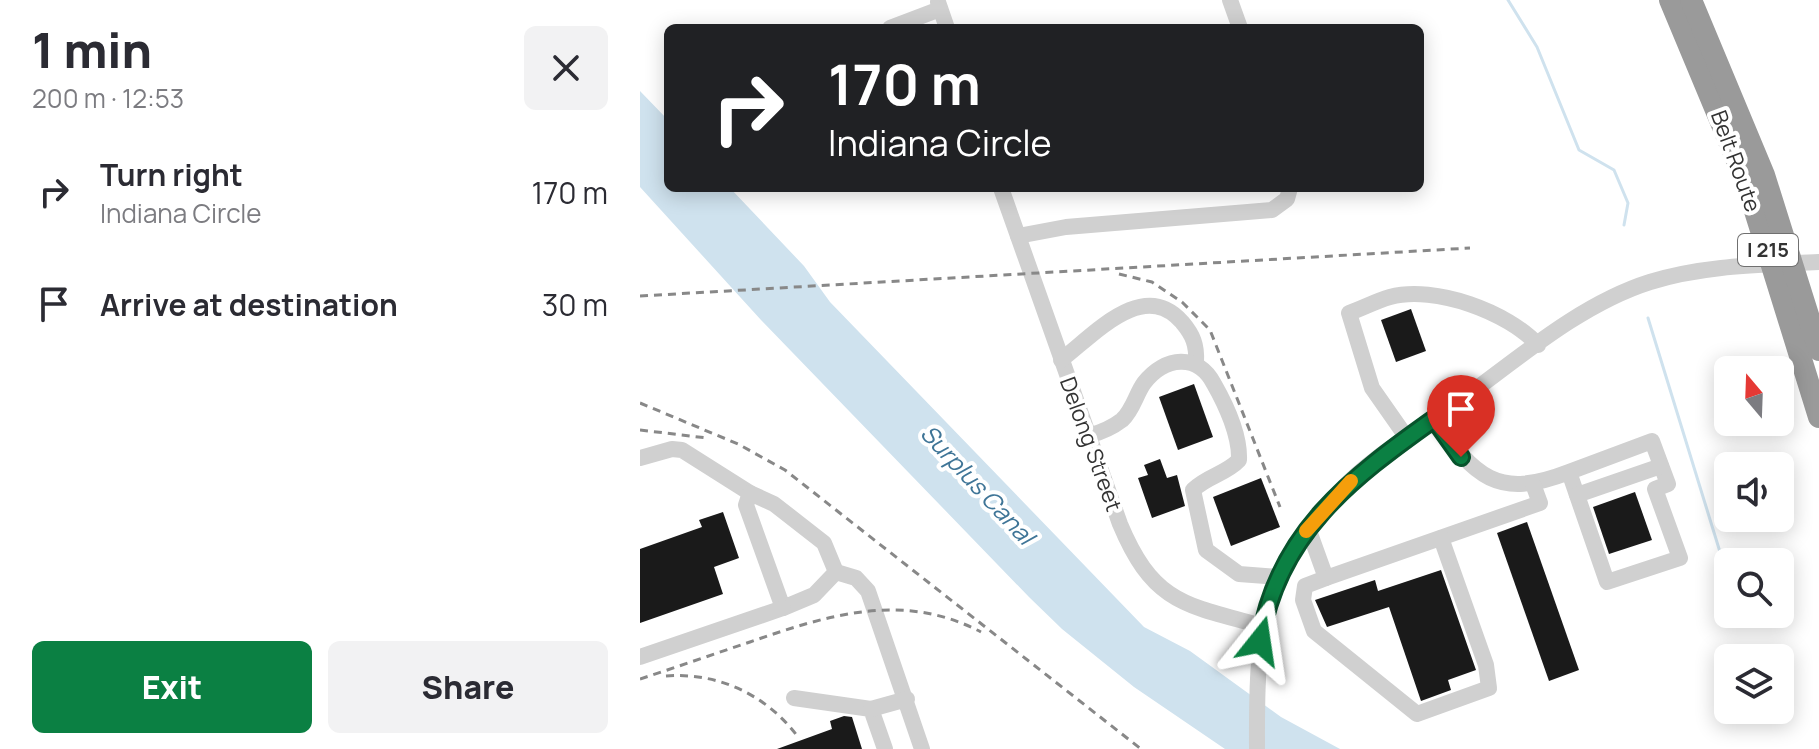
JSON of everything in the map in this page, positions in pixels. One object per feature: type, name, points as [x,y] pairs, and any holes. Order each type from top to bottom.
[{"type":"highway","name":"Belt Route","points":[[1670,0],[1755,179]]},
{"type":"highway","name":"Belt Route","points":[[1691,0],[1755,179],[1799,318],[1819,417]]},
{"type":"highway","name":"Belt Route","points":[[1799,318],[1819,350]]},
{"type":"street","points":[[1230,0],[1239,24]]},
{"type":"street","points":[[898,24],[939,4],[946,24]]},
{"type":"street","name":"Delong Street","points":[[1002,192],[1088,436],[1130,547],[1146,575],[1173,598],[1262,626]]},
{"type":"street","points":[[1018,236],[1066,227],[1272,210],[1287,199],[1289,192]]},
{"type":"street","points":[[1257,749],[1257,657],[1262,626],[1280,577],[1308,528],[1340,490],[1407,438],[1596,307],[1649,282],[1724,267],[1819,262]]},
{"type":"street","points":[[1407,438],[1372,388],[1349,313],[1392,296],[1440,297],[1493,312],[1523,330],[1538,345]]},
{"type":"street","points":[[1061,360],[1132,308],[1154,304],[1167,309],[1192,336],[1197,349],[1196,362]]},
{"type":"street","points":[[1088,436],[1122,420],[1145,382],[1161,367],[1179,361],[1196,362],[1208,372],[1221,396],[1239,449],[1239,460],[1231,469],[1203,481],[1193,490],[1206,550],[1239,574],[1280,577]]},
{"type":"street","points":[[1434,419],[1476,472],[1508,485],[1533,484],[1652,441],[1668,484],[1655,489],[1680,558],[1607,582],[1569,472]]},
{"type":"street","points":[[640,458],[661,451],[682,450],[750,493],[774,504],[824,543],[836,572]]},
{"type":"street","points":[[1577,495],[1661,466]]},
{"type":"street","points":[[1441,538],[1486,665],[1489,688],[1417,714],[1314,631],[1303,600],[1305,586],[1540,503],[1533,484]]},
{"type":"street","points":[[750,493],[746,505],[783,608]]},
{"type":"street","points":[[1308,528],[1326,578]]},
{"type":"street","points":[[640,657],[814,595],[836,572]]},
{"type":"street","points":[[836,572],[856,578],[868,591],[922,749]]},
{"type":"street","points":[[794,698],[871,709],[907,699]]},
{"type":"street","points":[[871,709],[885,749]]},
{"type":"water","name":"Surplus Canal","points":[[640,91],[664,116],[664,192],[734,192],[804,266],[830,302],[1144,627],[1190,651],[1281,717],[1340,749],[1225,749],[1134,687],[1062,629],[1029,597],[761,320],[640,187]]},
{"type":"building","points":[[1411,309],[1426,351],[1396,362],[1381,320]]},
{"type":"building","points":[[1194,384],[1213,437],[1178,450],[1159,397]]},
{"type":"building","points":[[1160,459],[1167,478],[1177,475],[1185,506],[1152,518],[1138,478],[1148,475],[1144,465]]},
{"type":"building","points":[[1261,478],[1280,527],[1231,546],[1213,497]]},
{"type":"building","points":[[1635,492],[1652,540],[1609,554],[1593,507]]},
{"type":"building","points":[[723,512],[739,558],[714,567],[723,594],[640,623],[640,549],[702,527],[699,520]]},
{"type":"building","points":[[1527,522],[1579,670],[1549,681],[1497,533]]},
{"type":"building","points":[[1441,570],[1476,670],[1448,680],[1451,690],[1421,701],[1389,607],[1327,627],[1315,600],[1375,580],[1378,591]]},
{"type":"building","points":[[844,716],[852,717],[862,749],[777,749],[832,729],[830,721]]},
{"type":"waterway","points":[[1508,0],[1537,47],[1579,150],[1614,170],[1628,203],[1624,225]]},
{"type":"waterway","points":[[1648,318],[1719,548]]},
{"type":"railway","points":[[640,296],[1470,248]]},
{"type":"railway","points":[[1119,274],[1152,282],[1182,302],[1210,330],[1280,507]]},
{"type":"railway","points":[[640,403],[738,444],[785,470],[1141,749]]},
{"type":"railway","points":[[640,430],[707,438]]},
{"type":"railway","points":[[640,679],[808,623],[866,612],[923,612],[981,632]]},
{"type":"railway","points":[[666,676],[704,678],[740,689],[772,709],[798,737]]},
{"type":"slow traffic","points":[[1306,531],[1351,481]]},
{"type":"route","points":[[1260,641],[1262,626],[1280,577],[1299,540],[1340,490],[1434,419],[1461,457]]}]
